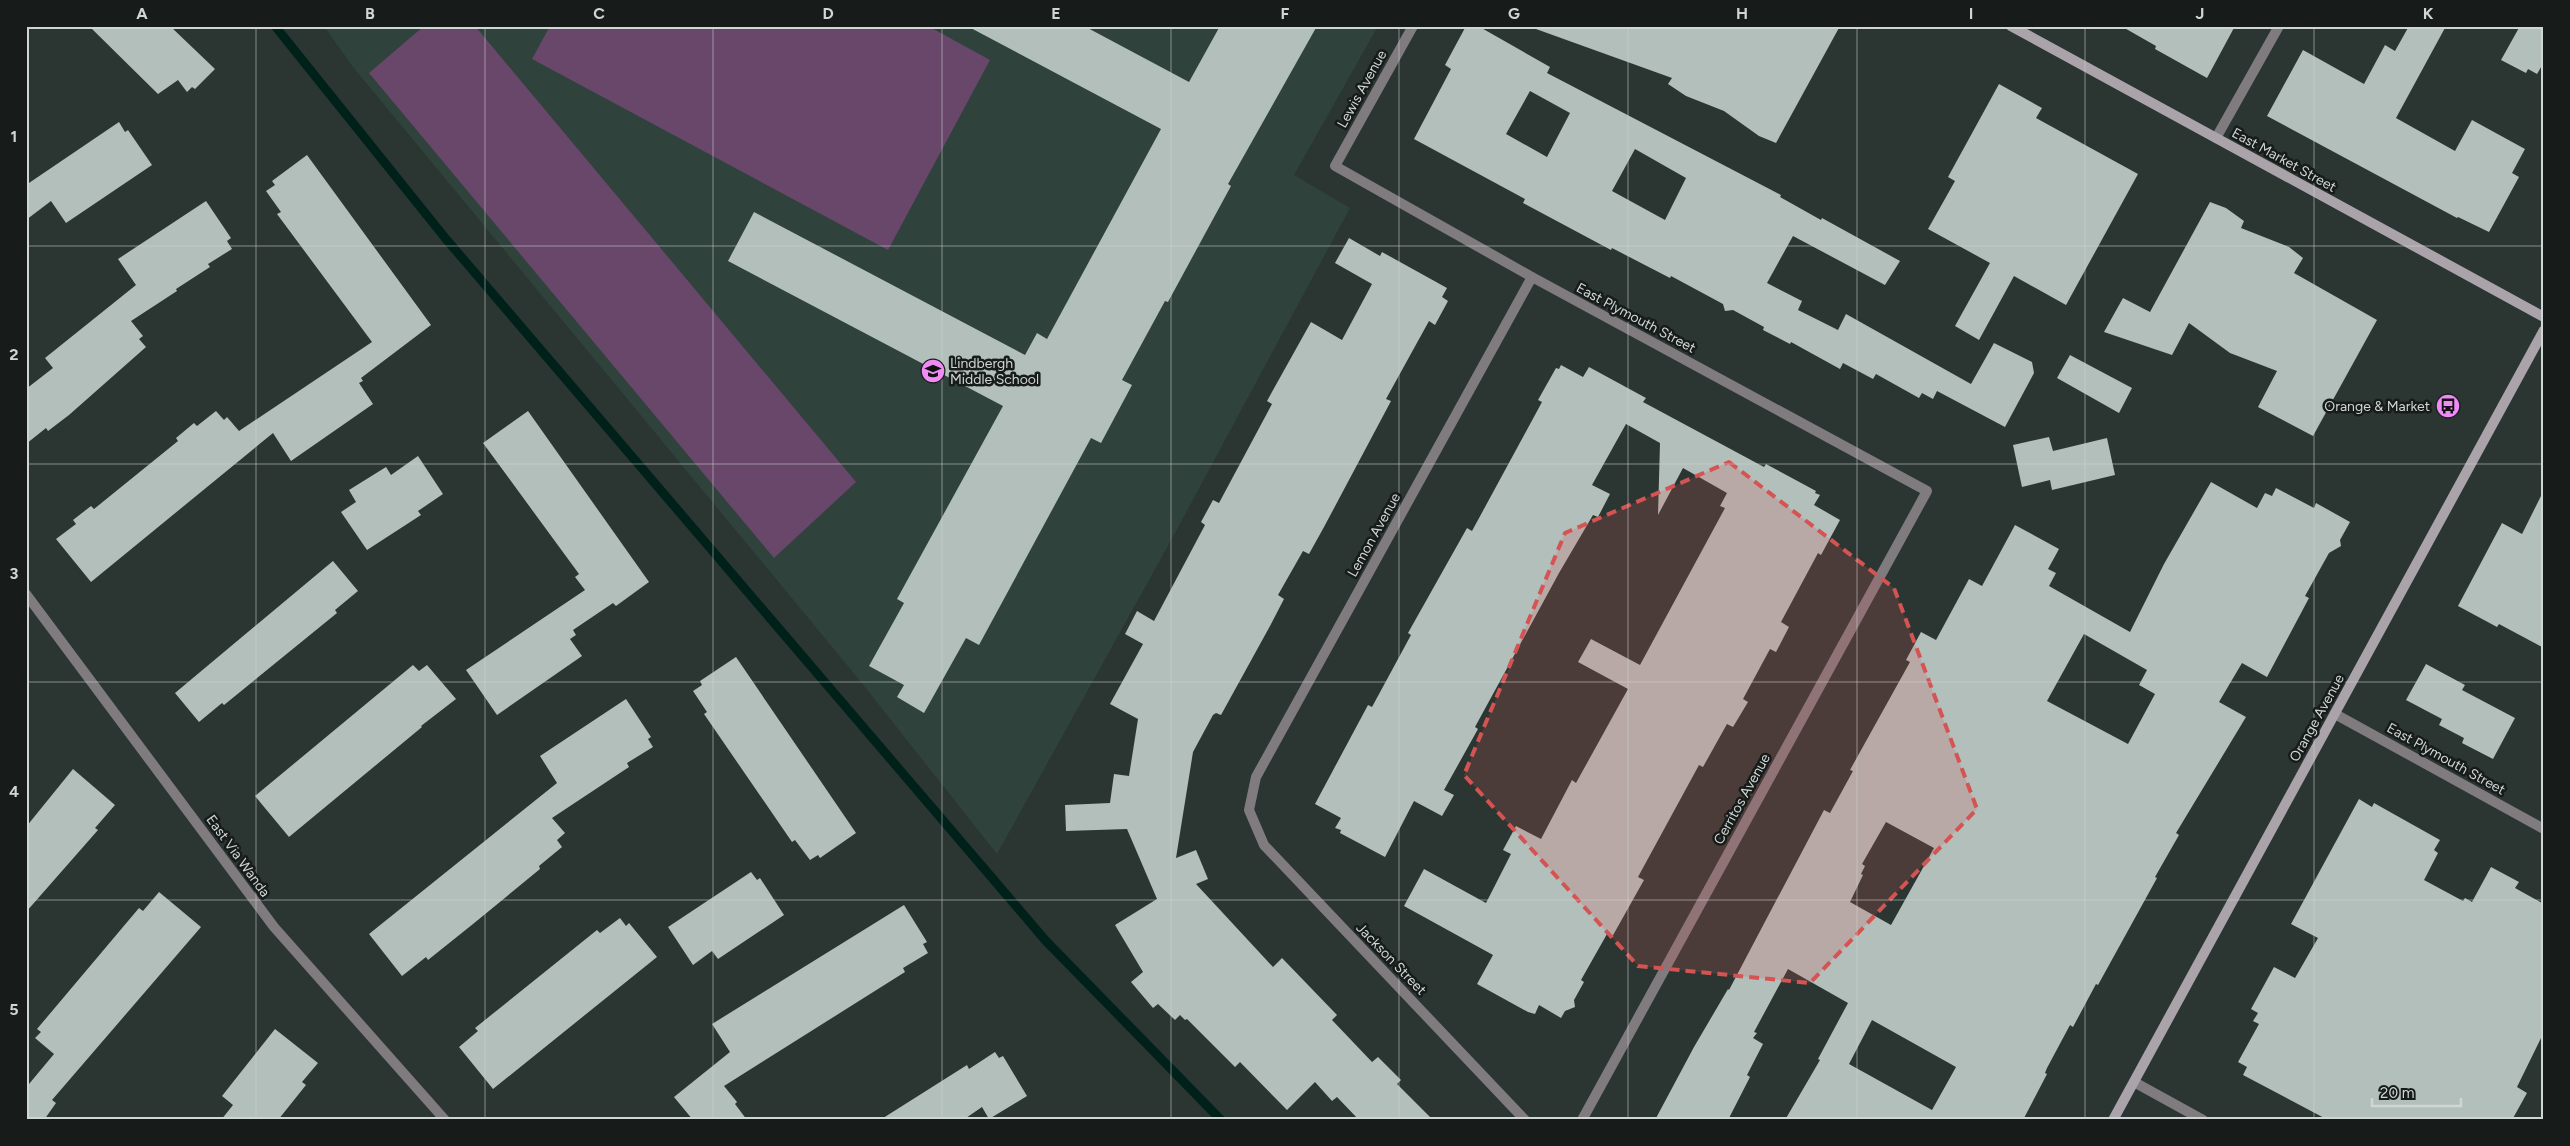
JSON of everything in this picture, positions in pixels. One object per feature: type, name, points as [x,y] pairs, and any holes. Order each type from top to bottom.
[{"type":"street","name":"Lewis Avenue","points":[[1335,166],[1413,26]]},
{"type":"street","name":"East Market Street","points":[[2011,26],[2544,317]]},
{"type":"street","points":[[2216,138],[2278,26]]},
{"type":"street","name":"East Plymouth Street","points":[[1335,166],[1532,277],[1927,491]]},
{"type":"street","name":"Lemon Avenue","points":[[1249,810],[1256,777],[1532,277]]},
{"type":"street","name":"Orange Avenue","points":[[2114,1120],[2544,330]]},
{"type":"street","name":"Cerritos Avenue","points":[[1582,1120],[1927,491]]},
{"type":"street","name":"East Via Wanda","points":[[26,594],[274,928],[445,1120]]},
{"type":"street","name":"East Plymouth Street","points":[[2335,714],[2544,828]]},
{"type":"street","name":"Jackson Street","points":[[1249,810],[1264,845],[1525,1120]]},
{"type":"street","points":[[2134,1082],[2203,1120]]},
{"type":"highlighted area","points":[[1729,462],[1894,588],[1977,809],[1810,983],[1638,966],[1464,775],[1565,533]]},
{"type":"shaded area","name":"Lindbergh Middle School","points":[[324,26],[1378,26],[1294,175],[1350,208],[1175,533],[997,854],[857,677],[353,67]]},
{"type":"shaded area","points":[[424,26],[475,26],[856,482],[774,558],[369,73]]},
{"type":"shaded area","points":[[550,26],[928,26],[990,60],[888,250],[532,59]]},
{"type":"building","points":[[89,26],[170,26],[215,69],[195,89],[192,87],[187,92],[178,80],[158,94]]},
{"type":"building","points":[[967,26],[1084,26],[1189,82],[1220,26],[1317,26],[1228,184],[1231,186],[1168,302],[1165,301],[1122,380],[1132,385],[1101,443],[1091,438],[979,645],[966,638],[924,713],[897,697],[904,685],[869,666],[904,603],[897,599],[1003,406],[728,261],[754,212],[1025,355],[1037,333],[1047,339],[1161,129]]},
{"type":"building","points":[[1466,26],[1478,26],[1550,67],[1547,73],[1781,195],[1780,197],[1821,220],[1822,218],[1900,261],[1885,285],[1793,236],[1767,283],[1802,301],[1798,310],[1838,330],[1846,314],[1971,384],[1994,343],[2032,362],[2034,373],[2005,427],[1937,391],[1933,399],[1922,393],[1919,398],[1876,374],[1873,379],[1843,363],[1840,369],[1791,342],[1790,344],[1763,330],[1764,327],[1733,310],[1725,311],[1723,304],[1671,276],[1670,278],[1612,248],[1611,250],[1523,203],[1525,199],[1414,139],[1451,69],[1445,65]],"holes":[[[1530,91],[1570,113],[1547,157],[1506,134]],[[1635,149],[1686,178],[1665,220],[1612,191]]]},
{"type":"building","points":[[1536,26],[1840,26],[1776,143],[1759,136],[1724,111],[1686,96],[1668,84],[1672,78],[1536,29]]},
{"type":"building","points":[[2121,26],[2235,26],[2207,78],[2155,49],[2156,46]]},
{"type":"building","points":[[2409,26],[2446,26],[2396,118],[2455,151],[2472,120],[2525,149],[2512,173],[2519,177],[2489,232],[2457,218],[2267,116],[2303,50],[2364,84],[2385,45],[2395,51]]},
{"type":"building","points":[[2520,26],[2544,26],[2544,62],[2537,74],[2528,69],[2526,73],[2501,60]]},
{"type":"building","points":[[1999,84],[2042,108],[2036,118],[2138,174],[2066,305],[2014,276],[1979,340],[1955,326],[1990,263],[1928,229],[1955,181],[1948,177]]},
{"type":"building","points":[[119,122],[125,132],[128,130],[152,165],[66,223],[51,201],[26,220],[26,185]]},
{"type":"building","points":[[307,155],[431,325],[361,378],[363,381],[359,383],[373,404],[291,461],[273,433],[91,582],[56,539],[76,524],[73,520],[91,506],[94,509],[178,441],[176,438],[194,423],[197,426],[216,411],[224,420],[227,417],[239,431],[372,342],[277,214],[281,212],[266,191],[275,185],[272,181]]},
{"type":"building","points":[[206,201],[231,238],[227,241],[232,249],[208,264],[210,267],[176,289],[177,291],[131,321],[143,336],[139,339],[146,347],[69,415],[48,431],[46,428],[26,444],[26,389],[53,368],[45,358],[136,285],[118,259]]},
{"type":"building","points":[[2210,202],[2226,208],[2244,221],[2241,228],[2289,247],[2303,258],[2294,273],[2377,320],[2313,436],[2258,407],[2277,371],[2230,353],[2189,323],[2172,355],[2104,332],[2123,298],[2150,312]]},
{"type":"building","points":[[1349,238],[1380,256],[1382,252],[1447,288],[1442,297],[1448,301],[1435,325],[1429,321],[1386,399],[1391,401],[1324,527],[1309,554],[1303,551],[1278,595],[1284,599],[1270,626],[1221,715],[1216,713],[1213,715],[1193,752],[1176,858],[1196,850],[1208,879],[1196,884],[1273,967],[1282,958],[1337,1015],[1332,1020],[1372,1062],[1378,1057],[1401,1080],[1397,1084],[1433,1120],[1359,1120],[1337,1097],[1332,1101],[1315,1082],[1287,1110],[1240,1062],[1235,1067],[1187,1019],[1185,1020],[1180,1015],[1175,1020],[1158,1004],[1153,1008],[1131,982],[1143,972],[1115,925],[1157,899],[1127,829],[1066,831],[1065,805],[1110,803],[1114,774],[1129,776],[1138,719],[1110,704],[1143,644],[1125,634],[1137,611],[1154,621],[1205,525],[1201,522],[1213,500],[1219,503],[1272,404],[1267,401],[1311,322],[1342,340],[1372,284],[1335,263]]},
{"type":"building","points":[[2070,355],[2132,388],[2119,413],[2057,378]]},
{"type":"building","points":[[1561,365],[1583,377],[1589,367],[1646,398],[1643,402],[1764,467],[1766,464],[1816,491],[1815,493],[1820,495],[1814,505],[1840,520],[1821,555],[1818,553],[1781,622],[1789,627],[1776,652],[1770,649],[1743,699],[1748,702],[1733,727],[1727,724],[1703,767],[1699,765],[1638,877],[1644,880],[1612,937],[1607,934],[1581,980],[1584,982],[1574,1000],[1575,1007],[1565,1011],[1561,1018],[1539,1005],[1535,1014],[1528,1012],[1477,984],[1493,955],[1404,906],[1424,869],[1486,903],[1511,854],[1503,850],[1516,826],[1541,839],[1572,780],[1576,783],[1628,689],[1578,662],[1591,639],[1640,665],[1725,508],[1720,506],[1727,493],[1683,468],[1658,515],[1660,443],[1626,424],[1592,485],[1610,494],[1598,517],[1593,515],[1559,573],[1475,727],[1478,729],[1444,790],[1454,795],[1442,816],[1414,801],[1385,857],[1340,833],[1341,830],[1335,828],[1341,818],[1315,804],[1368,705],[1372,707],[1411,635],[1408,633],[1467,528],[1472,531],[1542,402],[1538,400],[1556,368],[1559,369]]},
{"type":"building","points":[[528,411],[649,582],[616,606],[613,603],[573,630],[576,635],[570,639],[582,656],[497,715],[466,670],[585,590],[575,577],[579,574],[483,443]]},
{"type":"building","points":[[2049,437],[2053,451],[2107,438],[2115,475],[2052,490],[2050,480],[2022,487],[2013,445]]},
{"type":"building","points":[[418,456],[443,494],[418,511],[421,515],[367,550],[341,512],[356,502],[349,490],[386,467],[391,475]]},
{"type":"building","points":[[2211,482],[2257,508],[2265,493],[2272,496],[2276,488],[2314,508],[2316,503],[2350,522],[2340,540],[2341,546],[2329,553],[2305,596],[2309,598],[2267,677],[2242,663],[2219,702],[2246,717],[2176,833],[2179,835],[2155,877],[2157,878],[2098,985],[2096,984],[2073,1027],[2070,1025],[2047,1068],[2045,1073],[2047,1074],[2023,1120],[1785,1120],[1820,1060],[1818,1059],[1848,1003],[1788,969],[1754,1032],[1757,1033],[1753,1038],[1763,1044],[1747,1075],[1750,1077],[1728,1120],[1655,1120],[1694,1047],[1729,990],[1824,810],[1830,813],[1853,771],[1850,770],[1910,662],[1906,660],[1921,632],[1936,640],[1969,579],[1982,586],[2015,525],[2059,549],[2048,569],[2056,573],[2049,586],[2130,632],[2164,564]],"holes":[[[2084,634],[2147,670],[2139,685],[2155,694],[2128,744],[2047,701]],[[1886,822],[1934,848],[1891,925],[1850,902],[1863,875],[1861,874],[1865,866],[1862,864]],[[1872,1020],[1956,1067],[1932,1110],[1849,1064]]]},
{"type":"building","points":[[2544,490],[2544,648],[2499,624],[2497,627],[2458,606],[2502,523],[2522,534]]},
{"type":"building","points":[[333,561],[358,591],[335,610],[337,613],[224,705],[222,703],[199,722],[175,693]]},
{"type":"building","points":[[736,657],[856,833],[820,858],[818,855],[810,860],[795,840],[792,842],[704,714],[707,712],[693,691],[702,685],[700,681]]},
{"type":"building","points":[[2426,664],[2465,685],[2462,690],[2515,718],[2493,759],[2462,743],[2464,738],[2439,725],[2442,719],[2406,700]]},
{"type":"building","points":[[413,665],[419,671],[427,665],[456,699],[289,837],[255,796]]},
{"type":"building","points":[[626,699],[651,737],[648,739],[653,747],[627,763],[629,767],[552,818],[565,833],[557,840],[562,847],[539,866],[540,869],[473,924],[428,960],[426,957],[402,976],[369,934],[557,783],[540,756]]},
{"type":"building","points":[[73,769],[115,805],[95,828],[98,830],[26,912],[26,827]]},
{"type":"building","points":[[2359,799],[2372,807],[2374,803],[2440,840],[2434,850],[2438,853],[2424,880],[2463,901],[2465,898],[2472,902],[2491,867],[2519,882],[2515,888],[2544,904],[2544,1032],[2517,1087],[2527,1093],[2512,1120],[2328,1120],[2243,1075],[2247,1067],[2238,1062],[2259,1024],[2253,1021],[2258,1013],[2251,1009],[2274,967],[2295,978],[2318,938],[2291,924]]},
{"type":"building","points":[[751,872],[757,880],[760,878],[784,915],[718,959],[712,951],[693,965],[668,927]]},
{"type":"building","points":[[159,892],[201,927],[52,1100],[56,1103],[44,1120],[26,1120],[26,1082],[29,1084],[54,1054],[35,1038],[41,1032],[37,1029],[139,908],[143,911]]},
{"type":"building","points":[[904,905],[927,942],[923,944],[928,953],[903,968],[905,972],[724,1086],[737,1102],[735,1104],[747,1120],[693,1120],[674,1097],[730,1052],[712,1024]]},
{"type":"building","points":[[620,918],[626,926],[629,923],[657,957],[493,1089],[459,1047],[478,1031],[475,1028],[597,930],[600,933]]},
{"type":"building","points":[[275,1029],[318,1063],[302,1082],[306,1085],[278,1120],[221,1120],[233,1105],[222,1096]]},
{"type":"building","points":[[995,1052],[999,1058],[1003,1056],[1027,1096],[989,1119],[982,1107],[963,1120],[880,1120],[967,1065],[969,1069]]},
{"type":"waterway","points":[[275,26],[446,239],[1046,941],[1221,1120]]},
{"type":"place","name":"Lindbergh Middle School","points":[[933,371]]},
{"type":"place","name":"Orange & Market","points":[[2448,406]]}]
